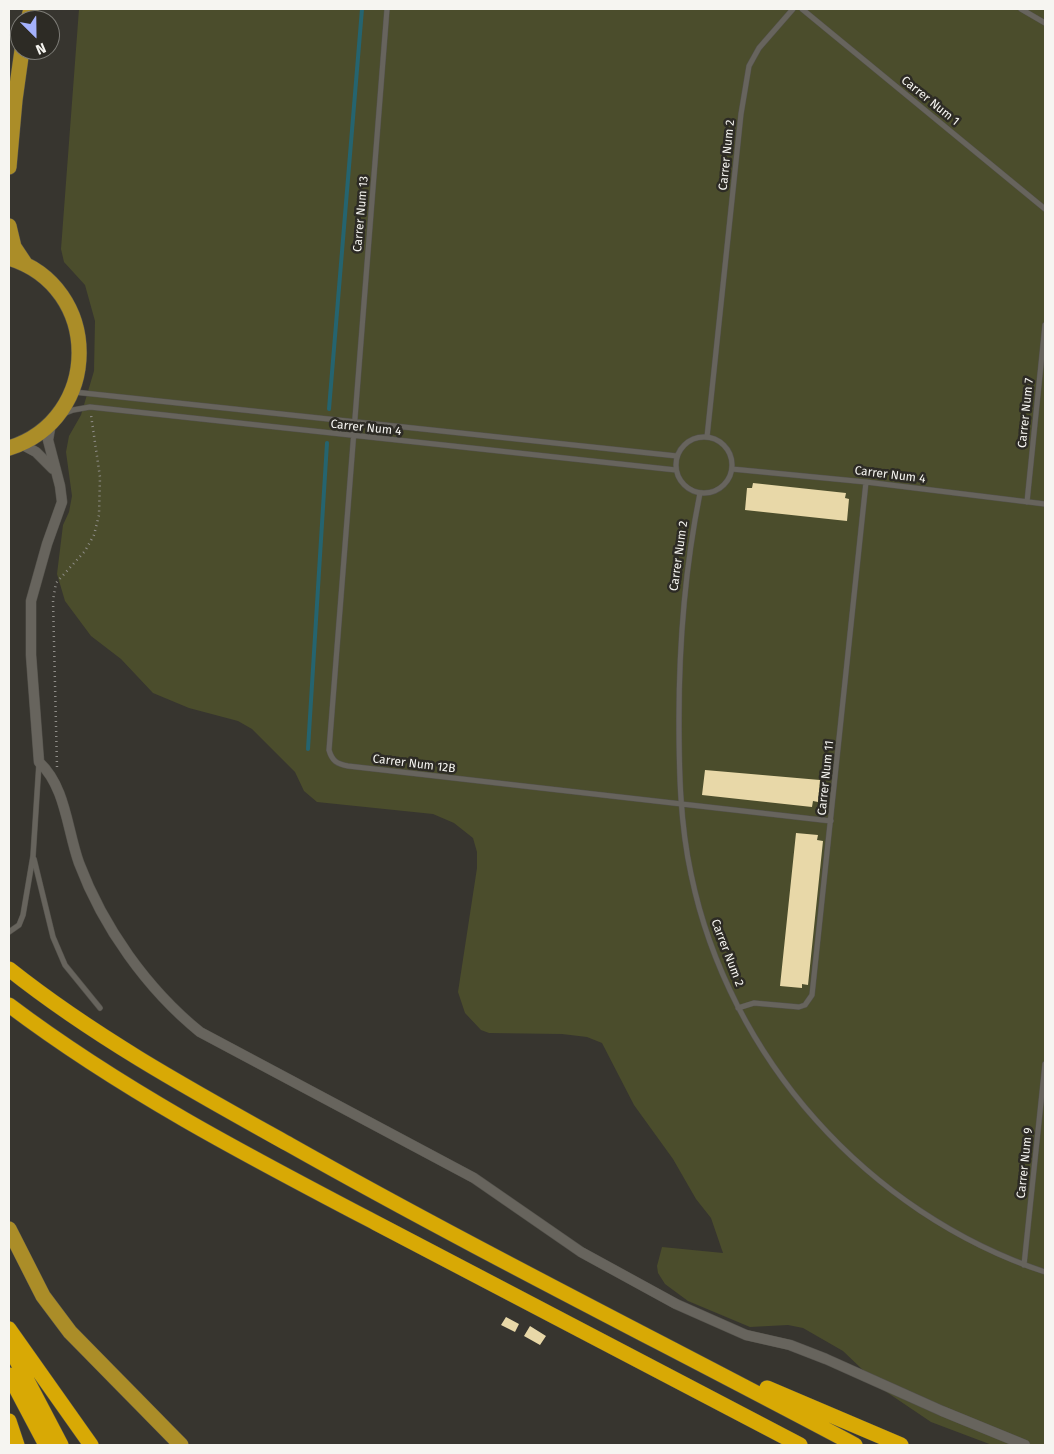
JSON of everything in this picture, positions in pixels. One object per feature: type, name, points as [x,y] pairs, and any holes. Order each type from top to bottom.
[{"type":"highway","points":[[9,969],[86,1026],[165,1074],[414,1214],[855,1445]]},
{"type":"highway","points":[[9,1005],[74,1052],[168,1110],[314,1190],[800,1445]]},
{"type":"highway","points":[[9,1329],[92,1445]]},
{"type":"highway","points":[[9,1346],[61,1445]]},
{"type":"highway","points":[[673,1348],[901,1445]]},
{"type":"highway","points":[[9,1375],[46,1445]]},
{"type":"highway","points":[[9,1421],[18,1445]]},
{"type":"highway","points":[[759,1423],[793,1445]]},
{"type":"main road","points":[[9,167],[21,60]]},
{"type":"main road","points":[[9,226],[14,246],[26,265]]},
{"type":"main road","points":[[9,258],[26,265],[55,288],[74,319],[80,355],[72,391],[53,420],[15,446],[9,462]]},
{"type":"main road","points":[[9,1229],[43,1296],[70,1332],[181,1445]]},
{"type":"street","points":[[53,420],[48,440],[62,502],[47,544],[32,601],[31,655],[39,762],[49,772],[55,786],[79,862],[94,899],[120,942],[152,985],[183,1018],[200,1032],[474,1178],[581,1252],[676,1304],[746,1336],[790,1345],[826,1359],[942,1411],[1025,1445]]},
{"type":"street","points":[[15,446],[36,452],[56,472]]},
{"type":"lane","name":"Carrer Num 13","points":[[354,422],[387,9]]},
{"type":"lane","name":"Carrer Num 2","points":[[707,437],[741,114],[749,66],[759,48],[792,9]]},
{"type":"lane","name":"Carrer Num 1","points":[[802,9],[1045,209]]},
{"type":"lane","points":[[1021,9],[1045,23]]},
{"type":"lane","name":"Carrer Num 7","points":[[1027,502],[1045,325]]},
{"type":"lane","name":"Carrer Num 4","points":[[72,391],[677,456]]},
{"type":"lane","name":"Carrer Num 4","points":[[53,420],[73,410],[90,407],[676,470]]},
{"type":"lane","name":"Carrer Num 12B","points":[[354,422],[329,750],[331,758],[339,764],[348,766],[831,821]]},
{"type":"lane","points":[[707,437],[718,440],[725,446],[730,454],[732,469],[727,482],[721,488],[712,493],[700,493],[685,487],[676,470],[677,456],[691,440],[707,437]]},
{"type":"lane","name":"Carrer Num 4","points":[[732,469],[866,482],[1045,504]]},
{"type":"lane","name":"Carrer Num 11","points":[[738,1008],[754,1003],[799,1007],[805,1005],[812,995],[866,482]]},
{"type":"lane","name":"Carrer Num 2","points":[[700,493],[688,560],[679,662],[681,804],[685,841],[699,908],[721,969],[738,1008],[784,1081],[807,1110],[859,1164],[908,1204],[939,1224],[1024,1265],[1045,1272]]},
{"type":"lane","points":[[9,932],[19,925],[23,915],[33,856],[39,762]]},
{"type":"lane","points":[[33,856],[53,937],[65,965],[100,1008]]},
{"type":"lane","name":"Carrer Num 9","points":[[1024,1265],[1045,1064]]},
{"type":"path","points":[[55,786],[58,760],[54,687],[53,600],[56,583],[85,551],[94,535],[99,515],[100,477],[90,407]]},
{"type":"green space","points":[[79,9],[1045,9],[1045,1445],[992,1445],[931,1422],[885,1391],[843,1351],[803,1328],[788,1325],[750,1327],[688,1301],[665,1284],[658,1273],[657,1266],[662,1247],[723,1253],[711,1218],[696,1199],[673,1159],[634,1105],[602,1043],[587,1037],[562,1034],[489,1033],[481,1030],[465,1013],[458,992],[477,868],[477,852],[473,838],[454,823],[433,814],[317,802],[304,791],[295,772],[252,729],[238,721],[189,708],[153,693],[121,659],[91,636],[65,601],[57,574],[63,525],[69,512],[72,496],[66,452],[69,436],[81,415],[94,371],[95,321],[85,285],[64,262],[61,249]]},
{"type":"building","points":[[753,483],[846,493],[845,498],[849,499],[847,521],[745,510],[747,488],[752,488]]},
{"type":"building","points":[[705,770],[820,780],[818,802],[813,801],[812,807],[702,795]]},
{"type":"building","points":[[796,833],[818,835],[817,840],[823,841],[808,985],[802,984],[802,988],[780,986]]},
{"type":"building","points":[[506,1317],[519,1324],[515,1332],[501,1325]]},
{"type":"building","points":[[530,1326],[546,1336],[540,1345],[524,1336]]},
{"type":"waterway","points":[[329,409],[362,9]]},
{"type":"waterway","points":[[308,749],[327,443]]}]
